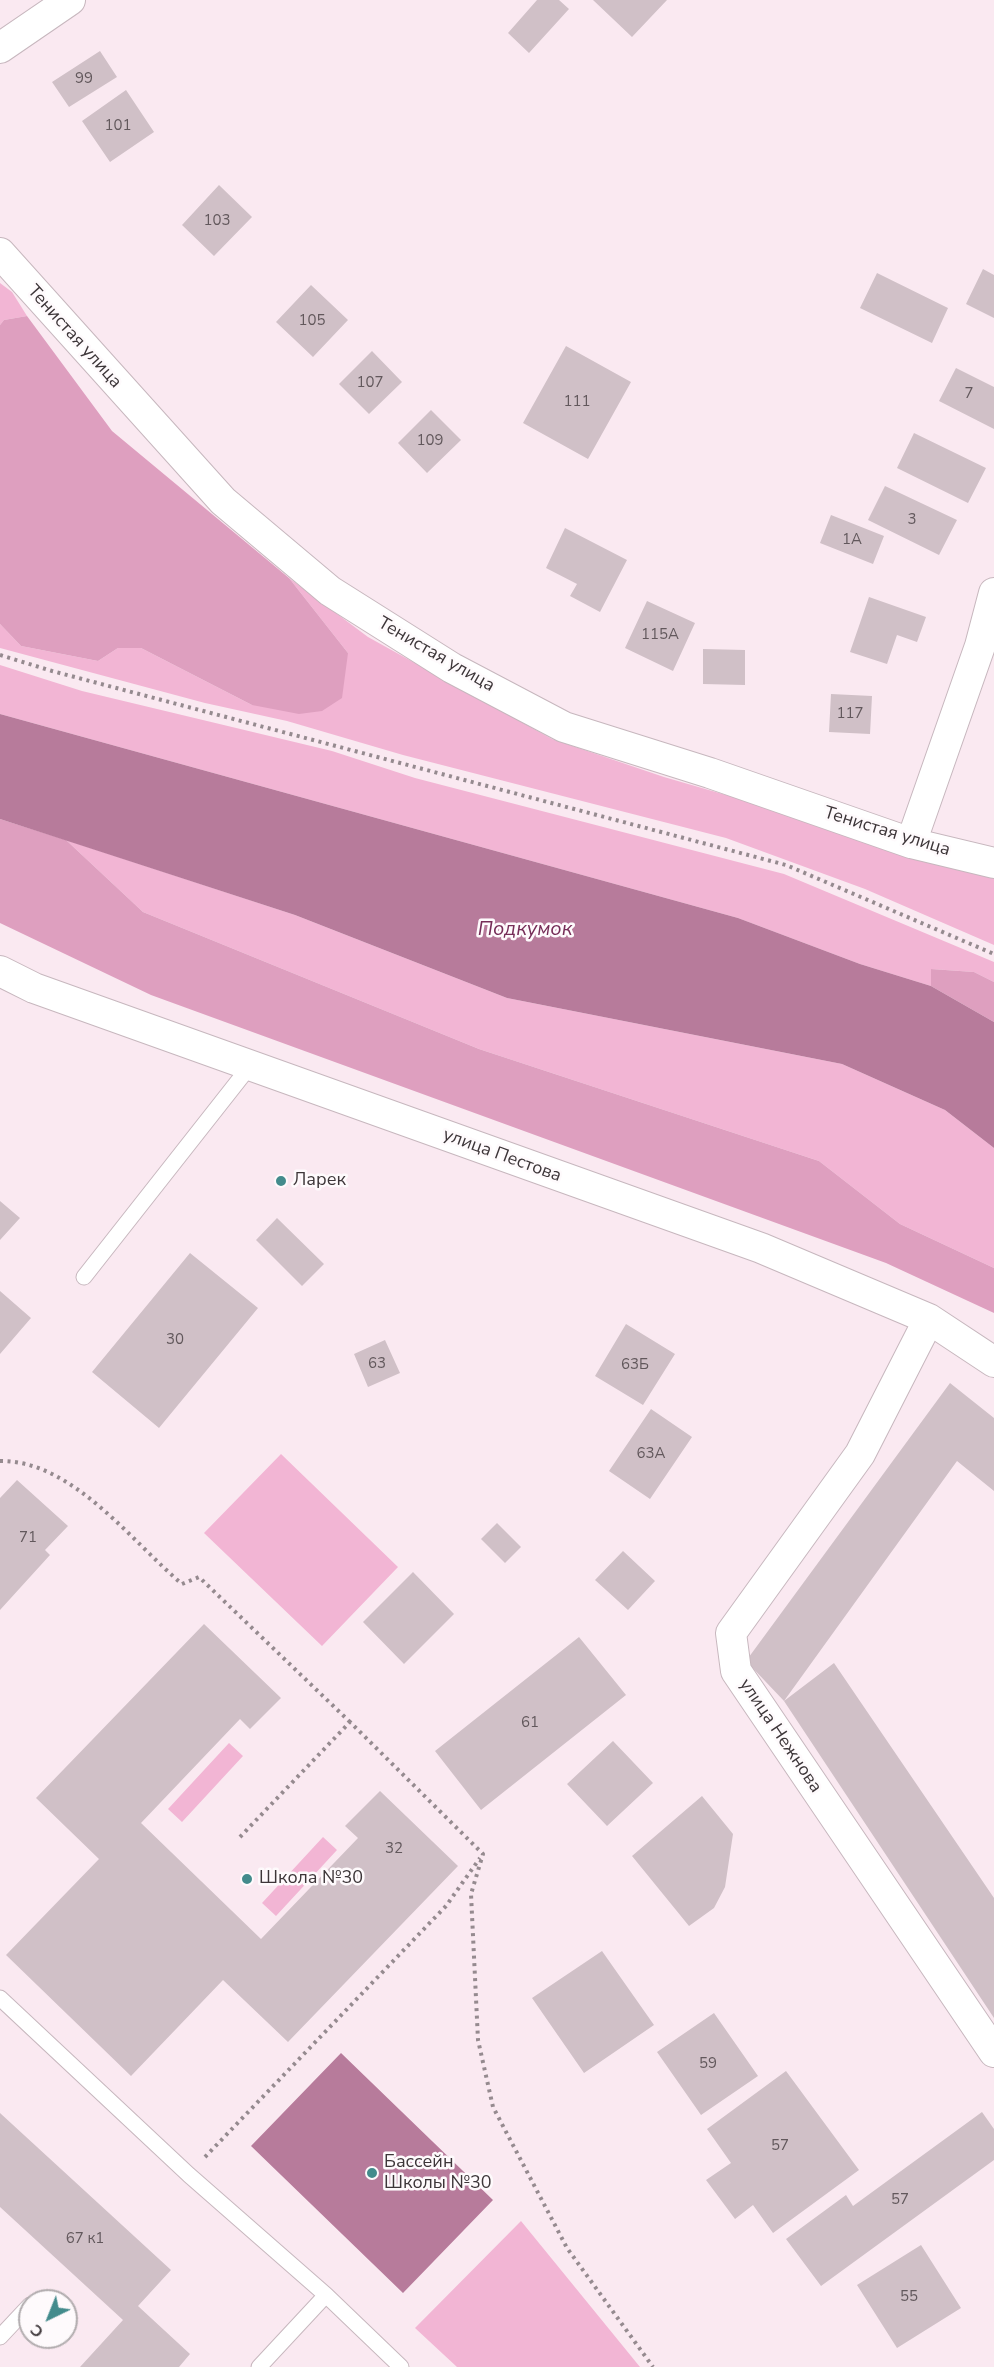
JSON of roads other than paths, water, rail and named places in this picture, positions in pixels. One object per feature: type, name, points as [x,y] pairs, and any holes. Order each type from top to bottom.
[{"type":"street","points":[[0,48],[70,0]]},
{"type":"street","name":"Тенистая улица","points":[[0,253],[223,501],[330,591],[452,668],[564,727],[710,773],[911,843],[994,863]]},
{"type":"street","points":[[911,843],[987,648],[994,593]]},
{"type":"street","name":"улица Пестова","points":[[0,971],[34,988],[761,1248],[930,1319],[994,1362]]},
{"type":"street","name":"улица Нежнова","points":[[930,1319],[860,1454],[731,1634],[736,1671],[994,2052]]},
{"type":"lane","points":[[84,1276],[250,1066]]},
{"type":"lane","points":[[0,1998],[189,2175],[326,2295],[401,2367]]},
{"type":"lane","points":[[259,2367],[326,2295]]},
{"type":"lane","points":[[0,2337],[18,2318]]},
{"type":"water","name":"Подкумок","points":[[0,714],[738,918],[860,964],[931,986],[994,1022],[994,1148],[945,1110],[842,1064],[507,998],[295,915],[0,819]]},
{"type":"water","name":"Бассейн Школы №30","points":[[341,2053],[493,2200],[403,2293],[251,2146]]},
{"type":"place","name":"Ларек","points":[[281,1181]]},
{"type":"place","name":"Школа №30","points":[[247,1879]]},
{"type":"place","name":"Бассейн Школы №30","points":[[372,2173]]}]
